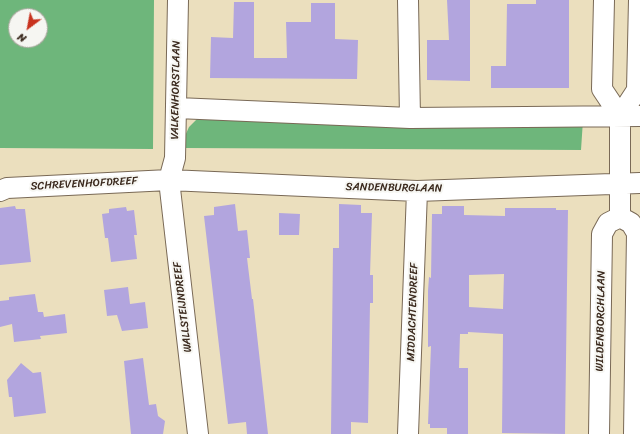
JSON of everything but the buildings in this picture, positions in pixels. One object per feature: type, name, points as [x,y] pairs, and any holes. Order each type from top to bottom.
[{"type":"street","name":"VALKENHORSTLAAN","points":[[168,180],[175,158],[178,0]]},
{"type":"street","points":[[408,0],[410,118]]},
{"type":"street","points":[[604,0],[602,89],[620,116]]},
{"type":"street","points":[[634,434],[636,234],[631,223],[620,217],[620,116],[637,90],[639,0]]},
{"type":"street","points":[[177,108],[410,118],[640,116]]},
{"type":"street","name":"SANDENBURGLAAN","points":[[168,180],[418,190],[620,182],[640,183]]},
{"type":"street","name":"SCHREVENHOFDREEF","points":[[0,191],[7,188],[168,180]]},
{"type":"street","name":"WALLSTEIJNDREEF","points":[[168,180],[198,434]]},
{"type":"street","name":"MIDDACHTENDREEF","points":[[408,434],[418,190]]},
{"type":"street","name":"WILDENBORCHLAAN","points":[[600,434],[602,234],[608,223],[620,217]]},
{"type":"green space","points":[[0,0],[154,0],[153,149],[0,148]]},
{"type":"green space","points":[[200,116],[583,120],[581,150],[185,148],[185,136],[189,127]]}]
